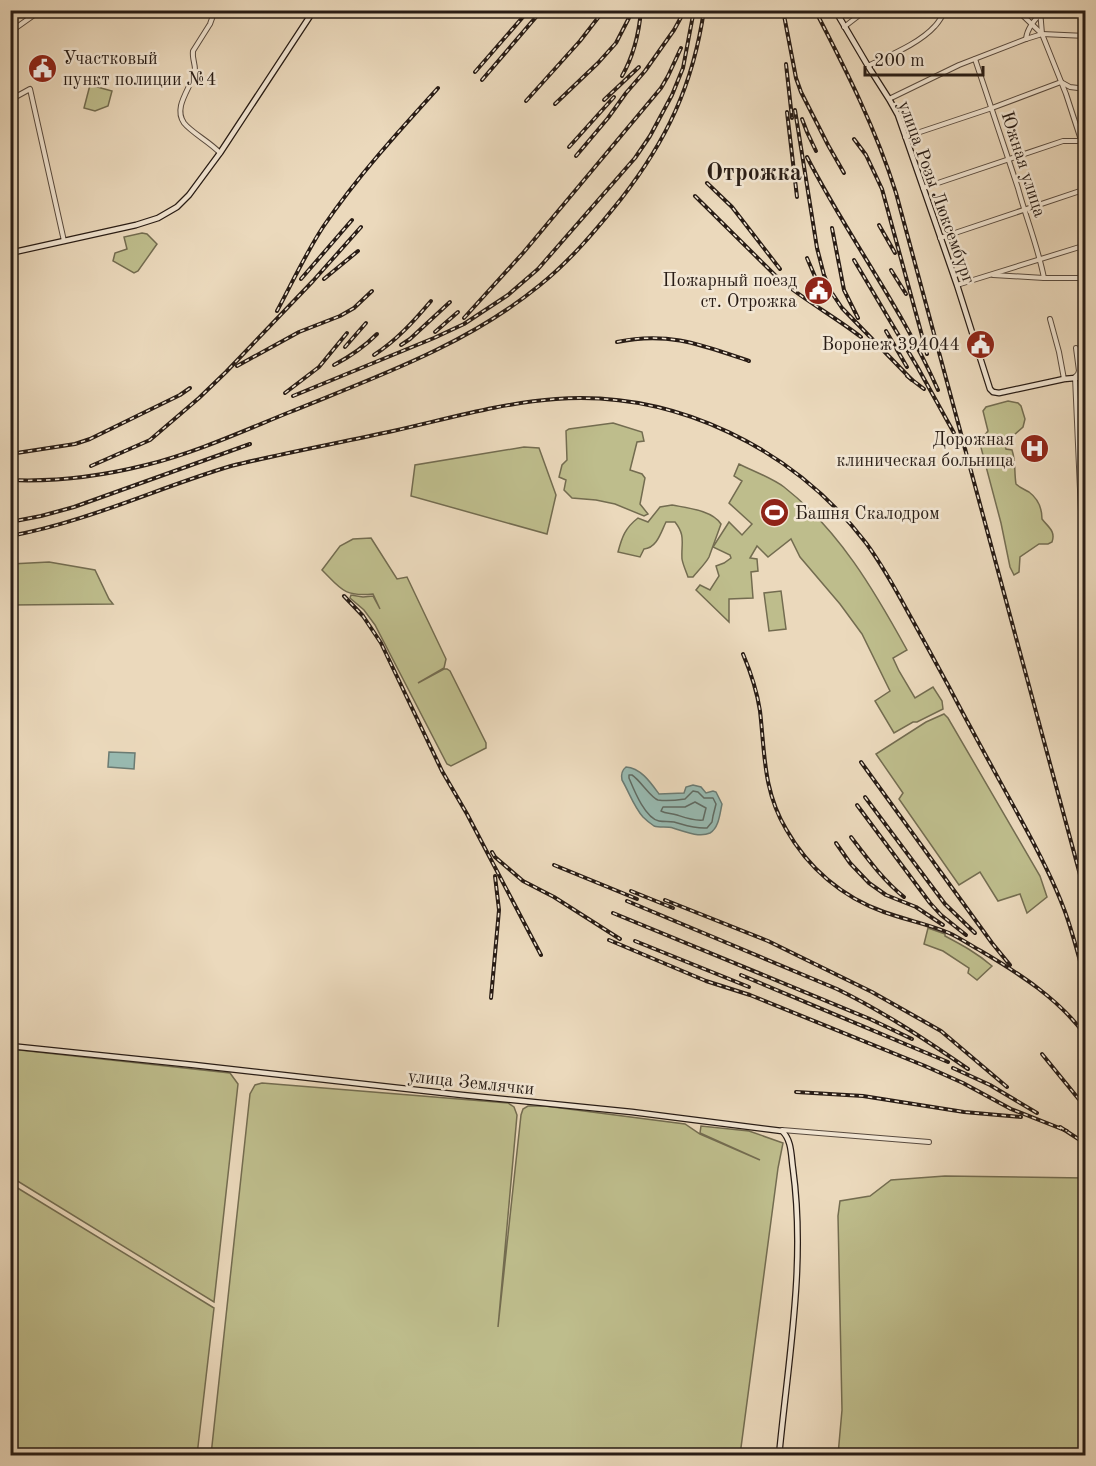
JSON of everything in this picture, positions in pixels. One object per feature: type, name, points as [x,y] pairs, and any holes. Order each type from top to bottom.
[{"type":"street","points":[[10,32],[41,10]]},
{"type":"street","points":[[215,10],[210,24],[193,51],[195,71],[181,106],[181,112],[185,124],[220,153]]},
{"type":"street","points":[[10,253],[136,225],[166,214],[177,207],[189,195],[220,153],[314,10]]},
{"type":"street","name":"улица Розы Люксембург","points":[[835,10],[897,115],[957,285],[988,385],[993,392],[1003,392],[1064,379]]},
{"type":"street","points":[[844,27],[866,10]]},
{"type":"street","points":[[868,66],[927,33],[946,10]]},
{"type":"street","points":[[1017,10],[1042,34]]},
{"type":"street","points":[[1026,39],[1027,33],[1040,12]]},
{"type":"street","points":[[1040,12],[1042,34],[1083,140],[1086,160]]},
{"type":"street","points":[[889,99],[975,58],[1026,39],[1042,34],[1086,36]]},
{"type":"street","name":"Южная улица","points":[[975,58],[1040,258],[1044,278]]},
{"type":"street","points":[[905,137],[1061,82],[1070,87],[1086,88]]},
{"type":"street","points":[[1066,94],[1070,87]]},
{"type":"street","points":[[10,100],[30,89],[64,241]]},
{"type":"street","points":[[923,188],[1063,141],[1083,140]]},
{"type":"street","points":[[940,238],[1086,189]]},
{"type":"street","points":[[957,285],[1086,245]]},
{"type":"street","points":[[989,275],[1086,278]]},
{"type":"street","points":[[1050,319],[1064,379],[1086,377]]},
{"type":"street","points":[[1076,348],[1079,371],[1075,377],[1085,579],[1083,646],[1086,664]]},
{"type":"street","points":[[1079,479],[1086,479]]},
{"type":"street","name":"улица Землячки","points":[[10,1046],[632,1112],[778,1130],[929,1142]]},
{"type":"street","points":[[778,1130],[786,1135],[790,1147],[796,1193],[798,1250],[779,1455]]},
{"type":"shaded area","points":[[90,85],[112,91],[108,106],[95,111],[84,108]]},
{"type":"shaded area","points":[[147,234],[157,244],[138,271],[134,273],[113,261],[115,253],[127,249],[124,237]]},
{"type":"shaded area","points":[[1008,401],[1021,406],[1025,419],[1023,427],[1005,443],[1006,449],[1012,450],[1016,484],[1034,497],[1040,507],[1042,519],[1053,535],[1052,542],[1039,544],[1020,557],[1019,572],[1014,575],[1010,567],[979,440],[988,431],[983,411],[986,407]]},
{"type":"shaded area","points":[[613,423],[642,432],[644,441],[637,442],[630,470],[642,474],[645,478],[640,504],[648,514],[644,516],[615,504],[572,498],[564,490],[566,480],[559,477],[562,465],[567,460],[566,431]]},
{"type":"shaded area","points":[[524,447],[539,448],[556,495],[547,534],[411,496],[415,465]]},
{"type":"shaded area","points":[[739,464],[784,487],[822,522],[868,583],[907,650],[893,658],[915,698],[933,687],[942,701],[943,709],[894,733],[875,701],[890,691],[862,634],[800,557],[791,539],[768,557],[757,546],[750,558],[757,559],[758,571],[751,572],[753,598],[729,599],[729,622],[696,590],[700,585],[710,590],[719,576],[716,566],[731,558],[730,555],[713,547],[729,522],[742,535],[752,524],[729,503],[742,481],[734,476]]},
{"type":"shaded area","points":[[672,505],[705,513],[717,519],[721,524],[709,557],[693,577],[688,577],[684,566],[682,536],[675,522],[666,522],[655,543],[644,549],[640,557],[618,552],[625,533],[638,518],[648,522],[660,507]]},
{"type":"shaded area","points":[[371,538],[397,579],[407,577],[446,659],[444,668],[418,683],[444,669],[450,671],[486,743],[486,748],[451,766],[447,764],[375,625],[364,610],[350,598],[351,595],[373,596],[380,609],[373,594],[349,593],[322,570],[340,546],[353,539]]},
{"type":"shaded area","points":[[49,562],[95,570],[113,604],[11,605],[11,564]]},
{"type":"shaded area","points":[[781,591],[786,629],[769,631],[764,593]]},
{"type":"shaded area","points":[[944,714],[1040,876],[1047,897],[1027,913],[1020,894],[998,901],[980,872],[959,885],[899,799],[903,793],[876,754],[926,722]]},
{"type":"shaded area","points":[[928,928],[945,934],[992,966],[977,980],[968,973],[969,968],[943,951],[924,944]]},
{"type":"shaded area","points":[[10,1049],[230,1073],[238,1084],[214,1302],[11,1177]]},
{"type":"shaded area","points":[[262,1083],[508,1103],[514,1107],[517,1115],[498,1327],[523,1109],[528,1106],[545,1106],[685,1124],[700,1134],[760,1160],[700,1133],[701,1126],[749,1131],[783,1143],[740,1455],[211,1455],[250,1094],[255,1085]]},
{"type":"shaded area","points":[[945,1176],[1085,1178],[1085,1455],[838,1455],[842,1410],[838,1216],[840,1201],[870,1196],[891,1180]]},
{"type":"shaded area","points":[[11,1184],[214,1308],[197,1455],[11,1455]]},
{"type":"water","points":[[109,752],[135,753],[134,769],[108,767]]},
{"type":"water","points":[[626,767],[641,773],[659,794],[684,793],[686,787],[693,785],[701,787],[706,793],[716,792],[722,804],[719,820],[713,831],[701,835],[671,827],[654,826],[640,813],[622,780],[622,773]]},
{"type":"railway","points":[[475,72],[529,10]]},
{"type":"railway","points":[[482,80],[542,10]]},
{"type":"railway","points":[[526,101],[580,41],[604,10]]},
{"type":"railway","points":[[555,104],[616,43],[633,10]]},
{"type":"railway","points":[[622,76],[635,44],[641,10]]},
{"type":"railway","points":[[576,156],[645,71],[685,10]]},
{"type":"railway","points":[[293,396],[464,324],[508,295],[538,269],[635,158],[650,136],[672,95],[683,68],[694,10]]},
{"type":"railway","points":[[10,480],[44,480],[95,475],[146,465],[183,454],[420,358],[512,306],[540,285],[583,244],[621,199],[652,155],[665,133],[685,87],[693,63],[704,10]]},
{"type":"railway","points":[[783,10],[796,78],[801,92],[844,173]]},
{"type":"railway","points":[[815,10],[870,123],[896,193],[1086,897]]},
{"type":"railway","points":[[464,318],[523,253],[661,88],[681,48]]},
{"type":"railway","points":[[786,64],[792,118]]},
{"type":"railway","points":[[604,100],[639,67]]},
{"type":"railway","points":[[277,311],[311,247],[336,208],[378,155],[438,88]]},
{"type":"railway","points":[[569,147],[614,97]]},
{"type":"railway","points":[[795,110],[817,248],[830,290],[842,308],[912,380]]},
{"type":"railway","points":[[787,112],[797,197]]},
{"type":"railway","points":[[802,119],[816,151]]},
{"type":"railway","points":[[854,139],[866,155],[882,189],[927,354]]},
{"type":"railway","points":[[807,157],[892,301],[938,390]]},
{"type":"railway","points":[[707,183],[732,207],[780,269]]},
{"type":"railway","points":[[695,196],[780,280],[861,337]]},
{"type":"railway","points":[[301,279],[352,220]]},
{"type":"railway","points":[[879,225],[895,253]]},
{"type":"railway","points":[[91,466],[150,440],[199,398],[313,281],[361,227]]},
{"type":"railway","points":[[832,228],[844,290],[858,318]]},
{"type":"railway","points":[[324,279],[358,251]]},
{"type":"railway","points":[[807,258],[822,293]]},
{"type":"railway","points":[[854,260],[954,433]]},
{"type":"railway","points":[[891,270],[906,294]]},
{"type":"railway","points":[[237,366],[299,332],[340,316],[354,308],[372,291]]},
{"type":"railway","points":[[374,355],[398,337],[431,301]]},
{"type":"railway","points":[[401,345],[450,302]]},
{"type":"railway","points":[[435,332],[458,312]]},
{"type":"railway","points":[[345,347],[366,323]]},
{"type":"railway","points":[[886,331],[907,367]]},
{"type":"railway","points":[[285,393],[319,367],[347,333]]},
{"type":"railway","points":[[334,365],[357,351],[377,334]]},
{"type":"railway","points":[[617,342],[653,338],[684,341],[749,361]]},
{"type":"railway","points":[[907,376],[924,389]]},
{"type":"railway","points":[[10,454],[75,444],[90,439],[190,388]]},
{"type":"railway","points":[[10,536],[94,514],[231,466],[474,412],[535,401],[601,399],[645,404],[688,416],[729,432],[768,454],[804,480],[837,509],[878,560],[1044,862],[1067,918],[1086,983]]},
{"type":"railway","points":[[10,522],[74,507],[250,444]]},
{"type":"railway","points":[[344,596],[363,616],[381,643],[442,771],[541,955]]},
{"type":"railway","points":[[743,654],[759,704],[766,772],[773,800],[786,829],[805,856],[828,879],[854,898],[884,912],[949,933],[1010,969],[1064,1010],[1086,1036]]},
{"type":"railway","points":[[861,762],[1010,965]]},
{"type":"railway","points":[[865,797],[945,904],[975,933]]},
{"type":"railway","points":[[857,805],[930,903],[966,935]]},
{"type":"railway","points":[[851,837],[882,876],[904,897]]},
{"type":"railway","points":[[836,843],[850,863],[869,883],[886,895],[916,907],[943,925]]},
{"type":"railway","points":[[492,852],[523,881],[554,897],[620,939]]},
{"type":"railway","points":[[554,865],[637,899]]},
{"type":"railway","points":[[491,998],[499,910],[495,876]]},
{"type":"railway","points":[[631,891],[673,908]]},
{"type":"railway","points":[[665,900],[768,941],[872,992],[941,1031],[1007,1087]]},
{"type":"railway","points":[[627,901],[837,989],[904,1027],[968,1069]]},
{"type":"railway","points":[[613,913],[870,1019],[912,1039]]},
{"type":"railway","points":[[609,940],[706,981],[750,995],[925,1066],[1011,1109],[1067,1131]]},
{"type":"railway","points":[[635,941],[749,987]]},
{"type":"railway","points":[[741,975],[948,1062]]},
{"type":"railway","points":[[1042,1054],[1086,1108]]},
{"type":"railway","points":[[953,1068],[990,1085],[1037,1113]]},
{"type":"railway","points":[[796,1092],[863,1096],[964,1112],[1021,1117]]},
{"type":"railway","points":[[1060,1127],[1086,1144]]},
{"type":"place","name":"Участковый пункт полиции №4","points":[[42,68]]},
{"type":"place","name":"Пожарный поезд ст. Отрожка","points":[[818,290]]},
{"type":"place","name":"Воронеж 394044","points":[[981,344]]},
{"type":"place","name":"Дорожная клиническая больница","points":[[1035,449]]},
{"type":"place","name":"Башня Скалодром","points":[[774,513]]},
{"type":"district","name":"Отрожка","points":[[754,172]]}]
